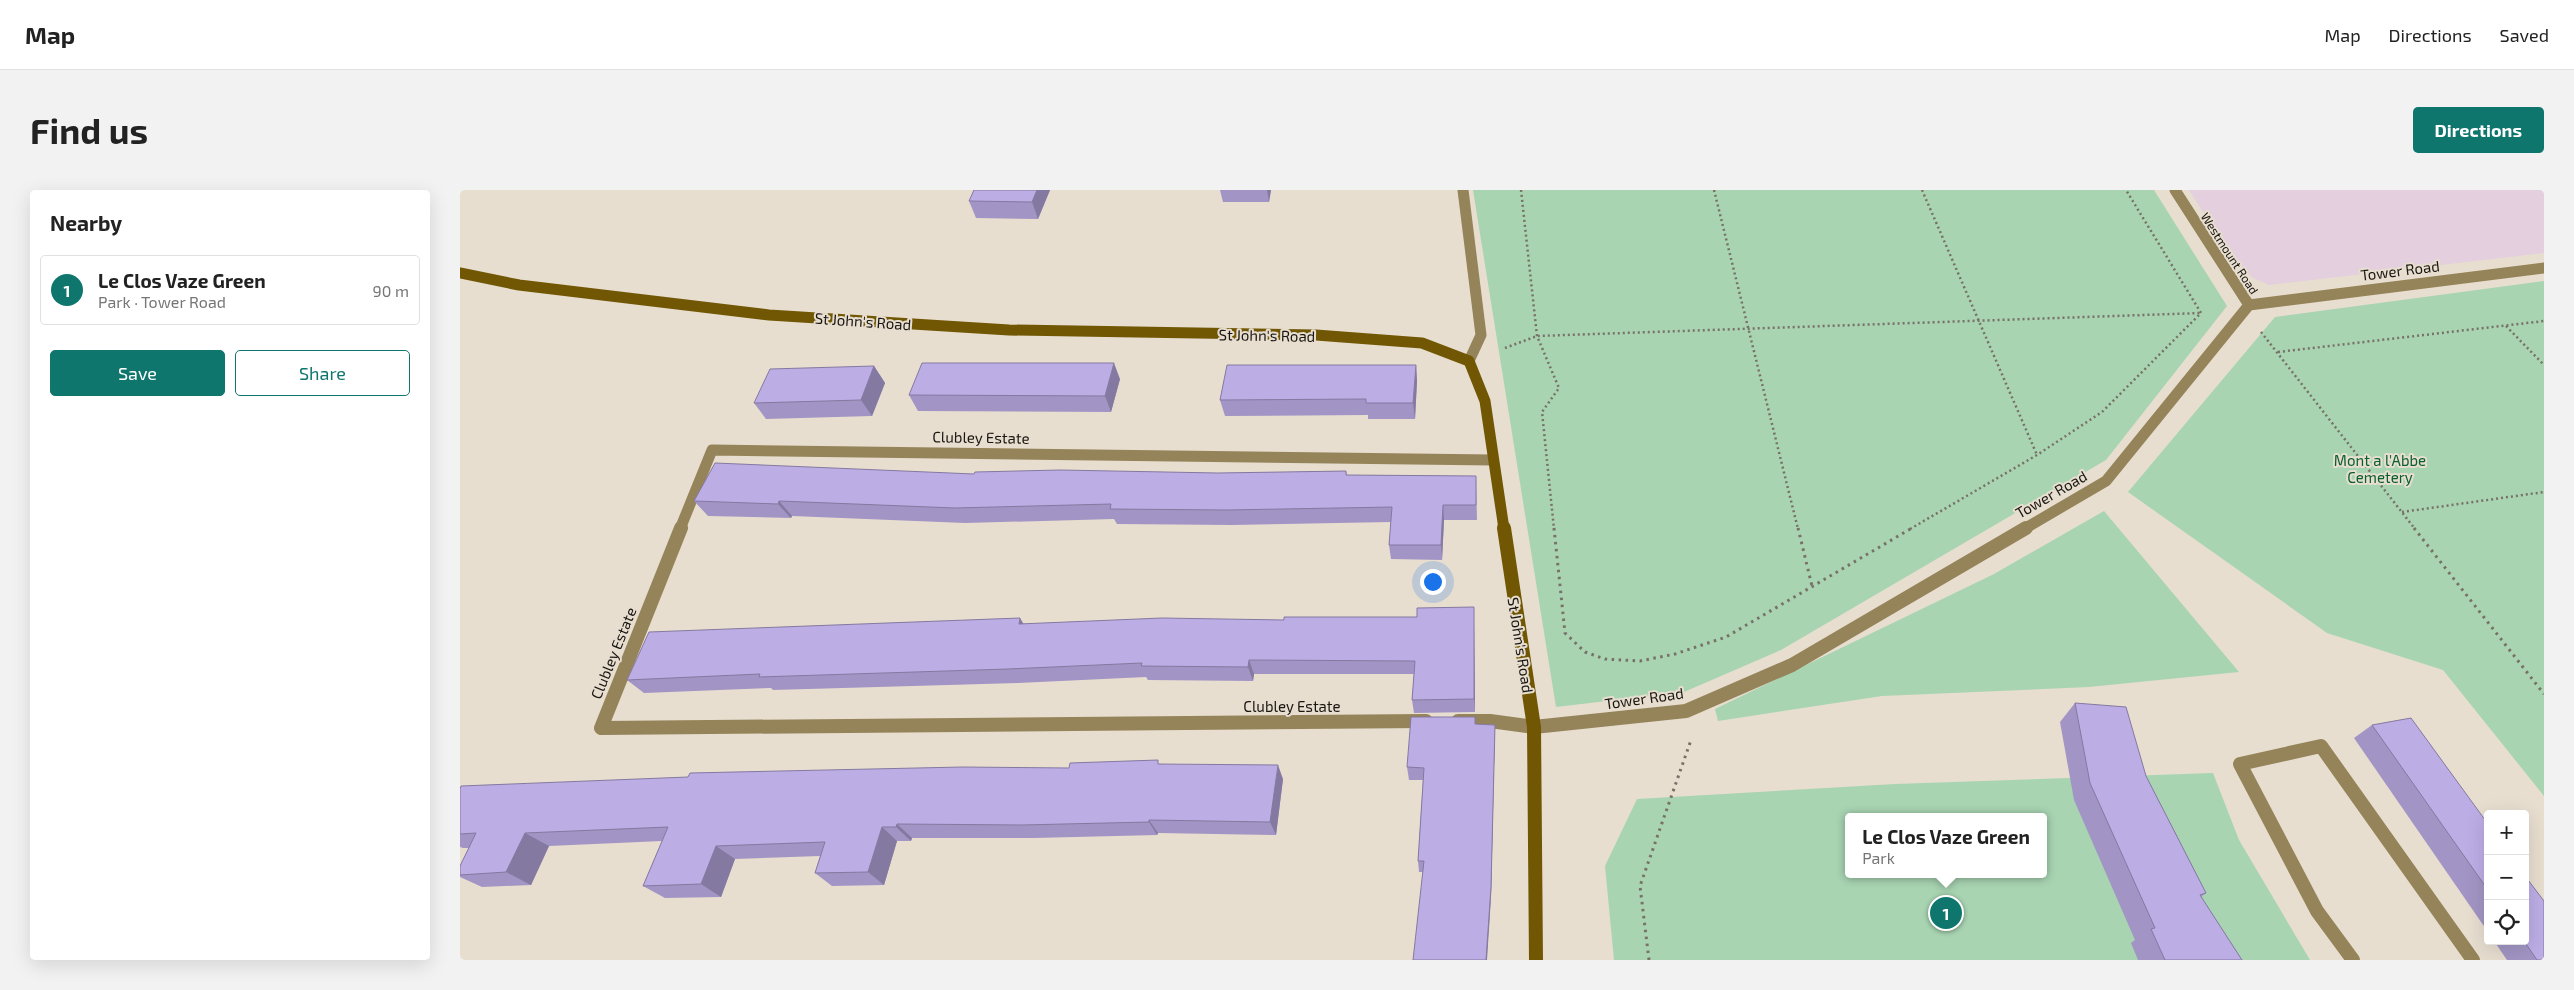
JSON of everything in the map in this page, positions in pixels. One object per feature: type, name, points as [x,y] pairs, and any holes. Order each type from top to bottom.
[{"type":"main road","name":"St John's Road","points":[[460,273],[519,285],[769,314],[1010,330],[1345,337],[1422,343],[1469,361],[1484,401],[1534,727],[1536,960]]},
{"type":"street","points":[[1463,190],[1481,335],[1469,361]]},
{"type":"street","name":"Westmount Road","points":[[2175,190],[2248,305]]},
{"type":"street","name":"Tower Road","points":[[1534,727],[1686,711],[1792,665],[2106,480],[2248,305],[2544,268]]},
{"type":"street","name":"Clubley Estate","points":[[1493,460],[712,450],[600,728],[1490,721],[1534,727]]},
{"type":"street","points":[[2353,960],[2317,910],[2240,764],[2321,746],[2473,960]]},
{"type":"path","points":[[1521,190],[1537,336],[1559,388],[1542,412],[1565,633],[1586,653],[1630,663],[1679,654],[1726,637],[2037,455],[2102,412],[2201,313]]},
{"type":"path","points":[[1714,190],[1812,586]]},
{"type":"path","points":[[1922,190],[2037,455]]},
{"type":"path","points":[[2126,190],[2201,313]]},
{"type":"path","points":[[1469,361],[1537,336],[2201,313],[2234,323]]},
{"type":"path","points":[[2544,321],[2277,352],[2544,694]]},
{"type":"path","points":[[2506,326],[2544,365]]},
{"type":"path","points":[[2402,512],[2544,492]]},
{"type":"path","points":[[1649,960],[1640,886],[1692,743],[1686,711]]},
{"type":"shaded area","points":[[2189,190],[2544,190],[2544,253],[2269,285],[2253,278],[2234,261]]},
{"type":"green space","points":[[1473,190],[2154,190],[2227,306],[2106,460],[1781,650],[1684,692],[1556,707]]},
{"type":"green space","name":"Mont a l'Abbe Cemetery","points":[[2544,281],[2544,796],[2443,670],[2327,633],[2128,492],[2275,317]]},
{"type":"green space","points":[[2104,511],[2239,672],[2089,687],[1882,696],[1718,721],[1715,709],[1994,574]]},
{"type":"green space","points":[[2213,773],[2239,840],[2310,960],[1614,960],[1605,866],[1637,799],[1895,784]]},
{"type":"building","points":[[974,190],[1037,190],[1032,202],[969,201]]},
{"type":"building","points":[[922,363],[1114,363],[1105,396],[909,395]]},
{"type":"building","points":[[1227,365],[1416,365],[1413,403],[1366,403],[1366,399],[1220,400]]},
{"type":"building","points":[[874,366],[861,400],[754,403],[770,369]]},
{"type":"building","points":[[715,463],[974,474],[975,472],[1060,470],[1218,473],[1346,471],[1346,475],[1476,476],[1476,505],[1443,505],[1441,545],[1389,545],[1392,507],[1227,510],[1110,509],[1111,504],[955,508],[779,501],[778,504],[694,501]]},
{"type":"building","points":[[1474,607],[1474,699],[1412,700],[1415,661],[1249,660],[1248,667],[1141,666],[1142,663],[759,677],[760,674],[627,680],[649,632],[1020,618],[1019,624],[1162,618],[1284,620],[1284,617],[1417,617],[1417,608]]},
{"type":"building","points":[[2075,703],[2126,707],[2146,776],[2206,893],[2200,895],[2242,960],[2165,960],[2151,929],[2155,928],[2090,783]]},
{"type":"building","points":[[1411,717],[1475,717],[1475,724],[1495,725],[1491,887],[1486,960],[1413,960],[1424,861],[1418,861],[1424,768],[1407,767]]},
{"type":"building","points":[[2411,718],[2484,818],[2484,884],[2372,725]]},
{"type":"building","points":[[1158,760],[1158,764],[1278,765],[1270,822],[1149,820],[1149,822],[1022,825],[897,824],[896,827],[882,827],[868,872],[815,873],[825,842],[716,846],[701,884],[643,886],[668,827],[525,833],[506,872],[460,875],[460,866],[476,833],[460,834],[461,786],[688,777],[690,773],[962,767],[1069,768],[1070,763]]},
{"type":"building","points":[[2529,881],[2544,901],[2544,960],[2537,960],[2527,945],[2529,945]]},
{"type":"place","name":"Le Clos Vaze Green","points":[[1946,913]]}]
